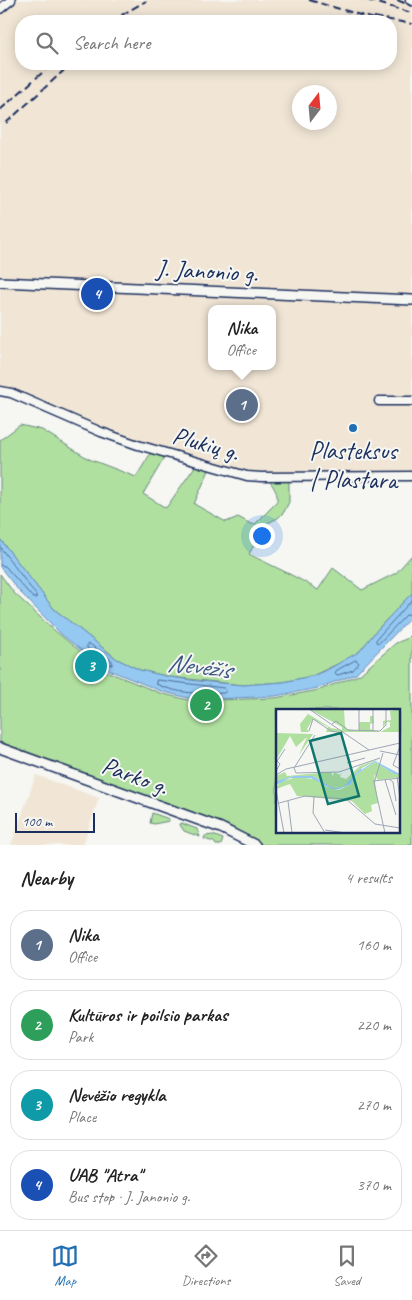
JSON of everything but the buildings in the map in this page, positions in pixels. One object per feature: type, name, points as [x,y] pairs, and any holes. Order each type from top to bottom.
[{"type":"main road","name":"J. Janonio g.","points":[[0,282],[412,300]]},
{"type":"main road","name":"Parko g.","points":[[0,748],[221,828],[255,845]]},
{"type":"street","points":[[0,10],[11,0]]},
{"type":"street","name":"Plukių g.","points":[[0,391],[11,393],[101,432],[138,445],[248,476],[412,476]]},
{"type":"street","points":[[379,401],[412,402]]},
{"type":"shaded area","points":[[0,0],[404,0],[412,3],[412,478],[251,479],[0,393]]},
{"type":"shaded area","points":[[36,775],[99,798],[83,845],[11,845]]},
{"type":"green space","points":[[20,425],[42,430],[89,459],[136,477],[152,451],[166,455],[143,494],[166,508],[196,465],[210,468],[194,504],[226,522],[238,517],[251,524],[255,524],[277,500],[277,494],[269,480],[289,480],[289,502],[284,512],[278,518],[266,524],[249,554],[318,590],[333,568],[362,590],[396,573],[412,555],[412,593],[360,651],[348,659],[312,676],[283,682],[243,685],[170,677],[140,670],[117,659],[54,609],[0,539],[0,440]]},
{"type":"green space","points":[[0,574],[14,593],[54,630],[103,670],[160,693],[192,701],[275,698],[319,690],[359,675],[396,643],[406,639],[412,633],[412,845],[263,845],[228,825],[0,742]]},
{"type":"green space","points":[[152,813],[169,819],[169,821],[150,823]]},
{"type":"green space","points":[[181,823],[197,829],[200,837],[184,831],[180,825]]},
{"type":"green space","points":[[213,835],[223,839],[221,845],[216,845],[214,842],[204,839],[205,836]]},
{"type":"water","points":[[0,539],[54,609],[117,659],[140,670],[170,677],[243,685],[283,682],[312,676],[327,670],[360,651],[412,593],[412,616],[356,674],[318,688],[275,696],[196,700],[161,691],[104,668],[61,634],[19,591],[0,567]]},
{"type":"railway","points":[[309,0],[360,15]]},
{"type":"railway","points":[[367,0],[412,13]]},
{"type":"railway","points":[[397,0],[412,6]]},
{"type":"railway","points":[[122,15],[146,1]]},
{"type":"railway","points":[[397,21],[412,24]]},
{"type":"railway","points":[[0,110],[45,70]]},
{"type":"railway","points":[[6,123],[64,70]]},
{"type":"place","name":"UAB \"Atra\"","points":[[97,294]]},
{"type":"place","name":"Nika","points":[[242,405]]},
{"type":"place","name":"Plasteksus | Plastara","points":[[353,428]]},
{"type":"place","name":"Nevėžio regykla","points":[[91,666]]},
{"type":"place","name":"Kultūros ir poilsio parkas","points":[[206,705]]},
{"type":"water label","name":"Nevėžis","points":[[199,666]]}]
